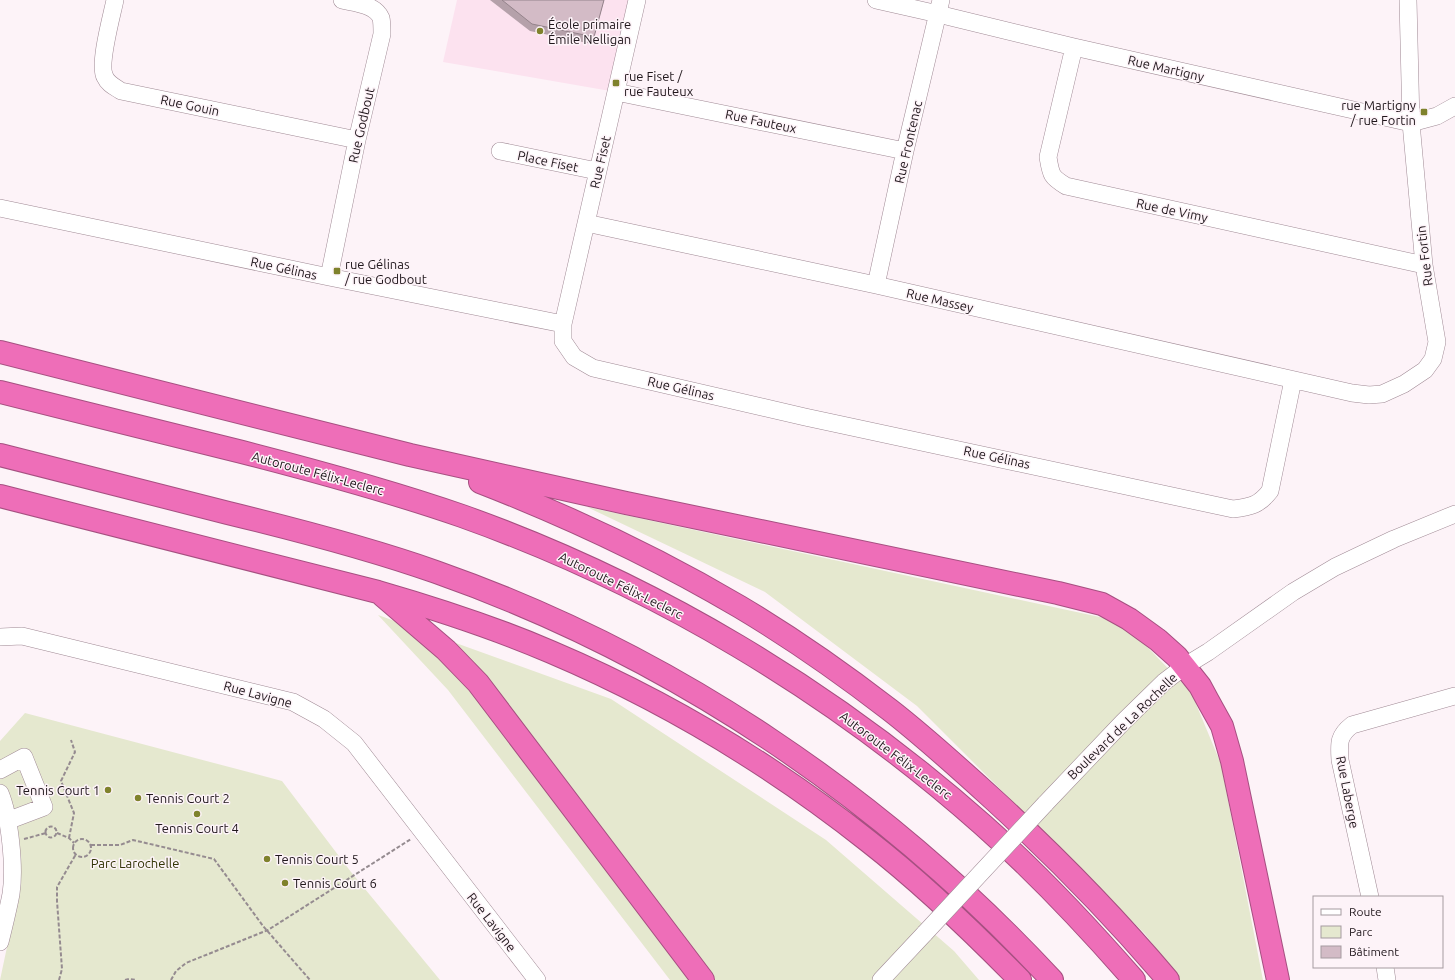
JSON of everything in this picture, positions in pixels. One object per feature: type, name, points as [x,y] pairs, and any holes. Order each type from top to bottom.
[{"type":"highway","points":[[0,352],[410,455],[626,503],[1078,597],[1109,607],[1129,619],[1169,649],[1185,666],[1207,698],[1222,726],[1237,779],[1278,980]]},
{"type":"highway","name":"Autoroute Félix-Leclerc","points":[[0,392],[312,471],[405,497],[466,517],[528,541],[586,566],[644,594],[703,625],[759,659],[838,711],[916,769],[985,827],[1029,868],[1081,921],[1134,980]]},
{"type":"highway","points":[[0,455],[307,533],[403,561],[495,594],[556,620],[614,648],[669,677],[725,710],[779,745],[880,819],[933,864],[998,924],[1052,980]]},
{"type":"highway","points":[[410,455],[552,510],[636,550],[740,607],[820,659],[905,722],[1020,824],[1087,889],[1130,935],[1168,980]]},
{"type":"highway","points":[[0,496],[378,592],[480,624],[577,663],[689,720],[743,752],[812,799],[869,841],[945,906],[1020,980]]},
{"type":"highway","points":[[378,592],[446,650],[478,683],[703,980]]},
{"type":"street","name":"Rue Gouin","points":[[115,0],[102,62],[104,76],[111,84],[121,90],[357,140]]},
{"type":"street","name":"Rue Godbout","points":[[329,277],[357,140],[382,34],[381,19],[378,12],[370,7],[342,0]]},
{"type":"street","name":"Rue Fiset","points":[[563,324],[637,0]]},
{"type":"street","name":"Rue Martigny","points":[[876,0],[939,7],[1074,48],[1411,123],[1437,116],[1455,106]]},
{"type":"street","name":"Rue Fortin","points":[[1294,380],[1352,393],[1369,395],[1382,394],[1404,384],[1425,370],[1433,359],[1437,342],[1424,265],[1411,123],[1408,0]]},
{"type":"street","name":"Rue Frontenac","points":[[876,285],[905,151],[939,7]]},
{"type":"street","name":"Rue de Vimy","points":[[1074,48],[1048,157],[1050,170],[1055,180],[1066,186],[1424,265]]},
{"type":"street","name":"Rue Fauteux","points":[[616,92],[905,151]]},
{"type":"street","name":"Place Fiset","points":[[500,151],[597,171]]},
{"type":"street","name":"Rue Gélinas","points":[[0,208],[563,324],[563,341],[574,357],[593,368],[805,417],[1233,509],[1247,507],[1262,501],[1270,491],[1294,380]]},
{"type":"street","name":"Rue Massey","points":[[586,223],[876,285],[1294,380]]},
{"type":"street","name":"Boulevard de La Rochelle","points":[[881,980],[1045,804],[1123,722],[1164,682],[1293,592],[1335,568],[1394,539],[1455,514]]},
{"type":"street","name":"Rue Lavigne","points":[[0,637],[22,636],[293,702],[324,719],[354,743],[537,980]]},
{"type":"street","name":"Rue Laberge","points":[[1370,896],[1340,760],[1340,746],[1343,732],[1352,725],[1455,696]]},
{"type":"street","points":[[0,770],[24,757],[44,807],[7,821]]},
{"type":"street","points":[[0,793],[11,842],[13,866],[11,893],[0,942]]},
{"type":"street","points":[[1385,968],[1388,980]]},
{"type":"path","points":[[69,838],[74,813],[61,782],[75,752],[71,740]]},
{"type":"path","points":[[11,842],[46,833],[51,827],[55,828],[57,833],[69,838],[74,843]]},
{"type":"path","points":[[171,980],[176,971],[186,963],[268,930],[422,831]]},
{"type":"path","points":[[46,833],[51,838],[56,836],[57,833]]},
{"type":"path","points":[[84,838],[90,842],[91,845],[91,851],[87,856],[81,857],[76,854],[73,849],[74,843],[78,839],[84,838]]},
{"type":"path","points":[[91,845],[120,845],[133,840],[214,859],[263,926],[310,980]]},
{"type":"path","points":[[59,980],[62,968],[57,887],[76,854]]},
{"type":"path","points":[[126,980],[136,980]]},
{"type":"shaded area","name":"École primaire Émile Nelligan","points":[[457,0],[637,0],[616,92],[443,62]]},
{"type":"green space","points":[[587,507],[1123,622],[1191,692],[1221,764],[1263,980],[1180,980],[1145,934],[917,706],[765,592]]},
{"type":"green space","points":[[378,615],[611,699],[826,840],[954,951],[979,980],[670,980],[448,690]]},
{"type":"green space","name":"Parc Larochelle","points":[[25,713],[282,781],[351,872],[440,980],[0,980],[17,900],[2,788],[0,784],[0,741]]},
{"type":"building","points":[[502,0],[604,0],[594,37],[532,24]]},
{"type":"place","name":"École primaire Émile Nelligan","points":[[540,31]]},
{"type":"place","name":"rue Fiset / rue Fauteux","points":[[616,83]]},
{"type":"place","name":"rue Martigny / rue Fortin","points":[[1424,112]]},
{"type":"place","name":"rue Gélinas / rue Godbout","points":[[337,271]]},
{"type":"place","name":"Tennis Court 1","points":[[108,790]]},
{"type":"place","name":"Tennis Court 2","points":[[138,798]]},
{"type":"place","name":"Tennis Court 4","points":[[197,814]]},
{"type":"place","name":"Tennis Court 5","points":[[267,859]]},
{"type":"place","name":"Tennis Court 6","points":[[285,883]]}]
